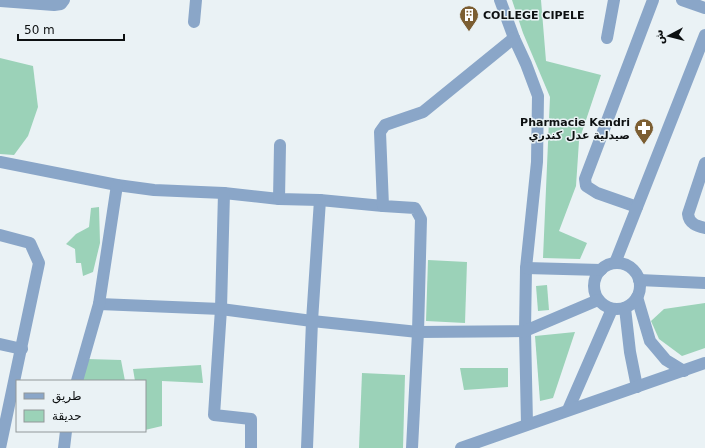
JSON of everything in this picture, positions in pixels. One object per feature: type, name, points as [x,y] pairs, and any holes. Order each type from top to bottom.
[{"type":"street","points":[[0,0],[54,6],[61,4],[64,0]]},
{"type":"street","points":[[194,22],[196,0]]},
{"type":"street","points":[[500,0],[538,96],[537,162],[526,268],[525,331],[527,424]]},
{"type":"street","points":[[607,38],[614,0]]},
{"type":"street","points":[[637,207],[597,193],[586,186],[585,179],[653,0]]},
{"type":"street","points":[[682,0],[705,8]]},
{"type":"street","points":[[615,263],[705,35]]},
{"type":"street","points":[[383,206],[380,132],[385,125],[423,112],[514,38]]},
{"type":"street","points":[[280,145],[280,199]]},
{"type":"street","points":[[0,162],[117,185],[154,190],[224,193],[280,199],[320,200],[415,208],[421,219],[418,332],[412,448]]},
{"type":"street","points":[[705,164],[688,214],[689,220],[694,225],[705,228]]},
{"type":"street","points":[[77,380],[99,304],[117,185]]},
{"type":"street","points":[[224,193],[221,308],[214,415],[251,419],[251,448]]},
{"type":"street","points":[[307,448],[312,321],[320,200]]},
{"type":"street","points":[[0,235],[30,243],[39,263],[0,448]]},
{"type":"street","points":[[615,263],[630,267],[636,273],[640,288],[637,298],[632,304],[617,310],[604,306],[598,300],[594,285],[596,276],[601,270],[607,265],[615,263]]},
{"type":"street","points":[[526,268],[601,270]]},
{"type":"street","points":[[639,280],[705,284]]},
{"type":"street","points":[[637,298],[650,340],[666,360],[684,371]]},
{"type":"street","points":[[99,304],[221,308],[312,321],[418,332],[525,331],[598,300]]},
{"type":"street","points":[[625,308],[630,352],[637,387]]},
{"type":"street","points":[[568,410],[612,309]]},
{"type":"street","points":[[0,344],[22,349]]},
{"type":"street","points":[[468,447],[527,424],[705,363]]},
{"type":"street","points":[[64,448],[66,432]]},
{"type":"green space","points":[[512,0],[541,0],[546,61],[601,75],[579,141],[576,186],[559,231],[587,243],[580,259],[543,258],[550,97],[523,33]]},
{"type":"green space","points":[[0,58],[33,66],[38,107],[28,136],[14,155],[0,154]]},
{"type":"green space","points":[[99,207],[100,243],[93,272],[83,276],[81,263],[76,263],[75,249],[66,244],[76,234],[89,227],[91,208]]},
{"type":"green space","points":[[428,260],[467,262],[465,323],[426,321]]},
{"type":"green space","points":[[547,285],[549,310],[538,311],[536,286]]},
{"type":"green space","points":[[705,303],[705,348],[682,356],[659,339],[651,321],[664,309]]},
{"type":"green space","points":[[575,332],[553,398],[540,401],[535,336]]},
{"type":"green space","points":[[87,359],[121,360],[125,380],[82,380]]},
{"type":"green space","points":[[201,365],[203,383],[162,381],[162,426],[146,430],[146,380],[135,380],[133,369]]},
{"type":"green space","points":[[460,368],[508,368],[508,387],[464,390]]},
{"type":"green space","points":[[362,373],[405,375],[403,448],[359,448]]},
{"type":"place","name":"COLLEGE CIPELE","points":[[469,32]]},
{"type":"place","name":"Pharmacie Kendri صيدلية عدل كندري","points":[[644,145]]}]
